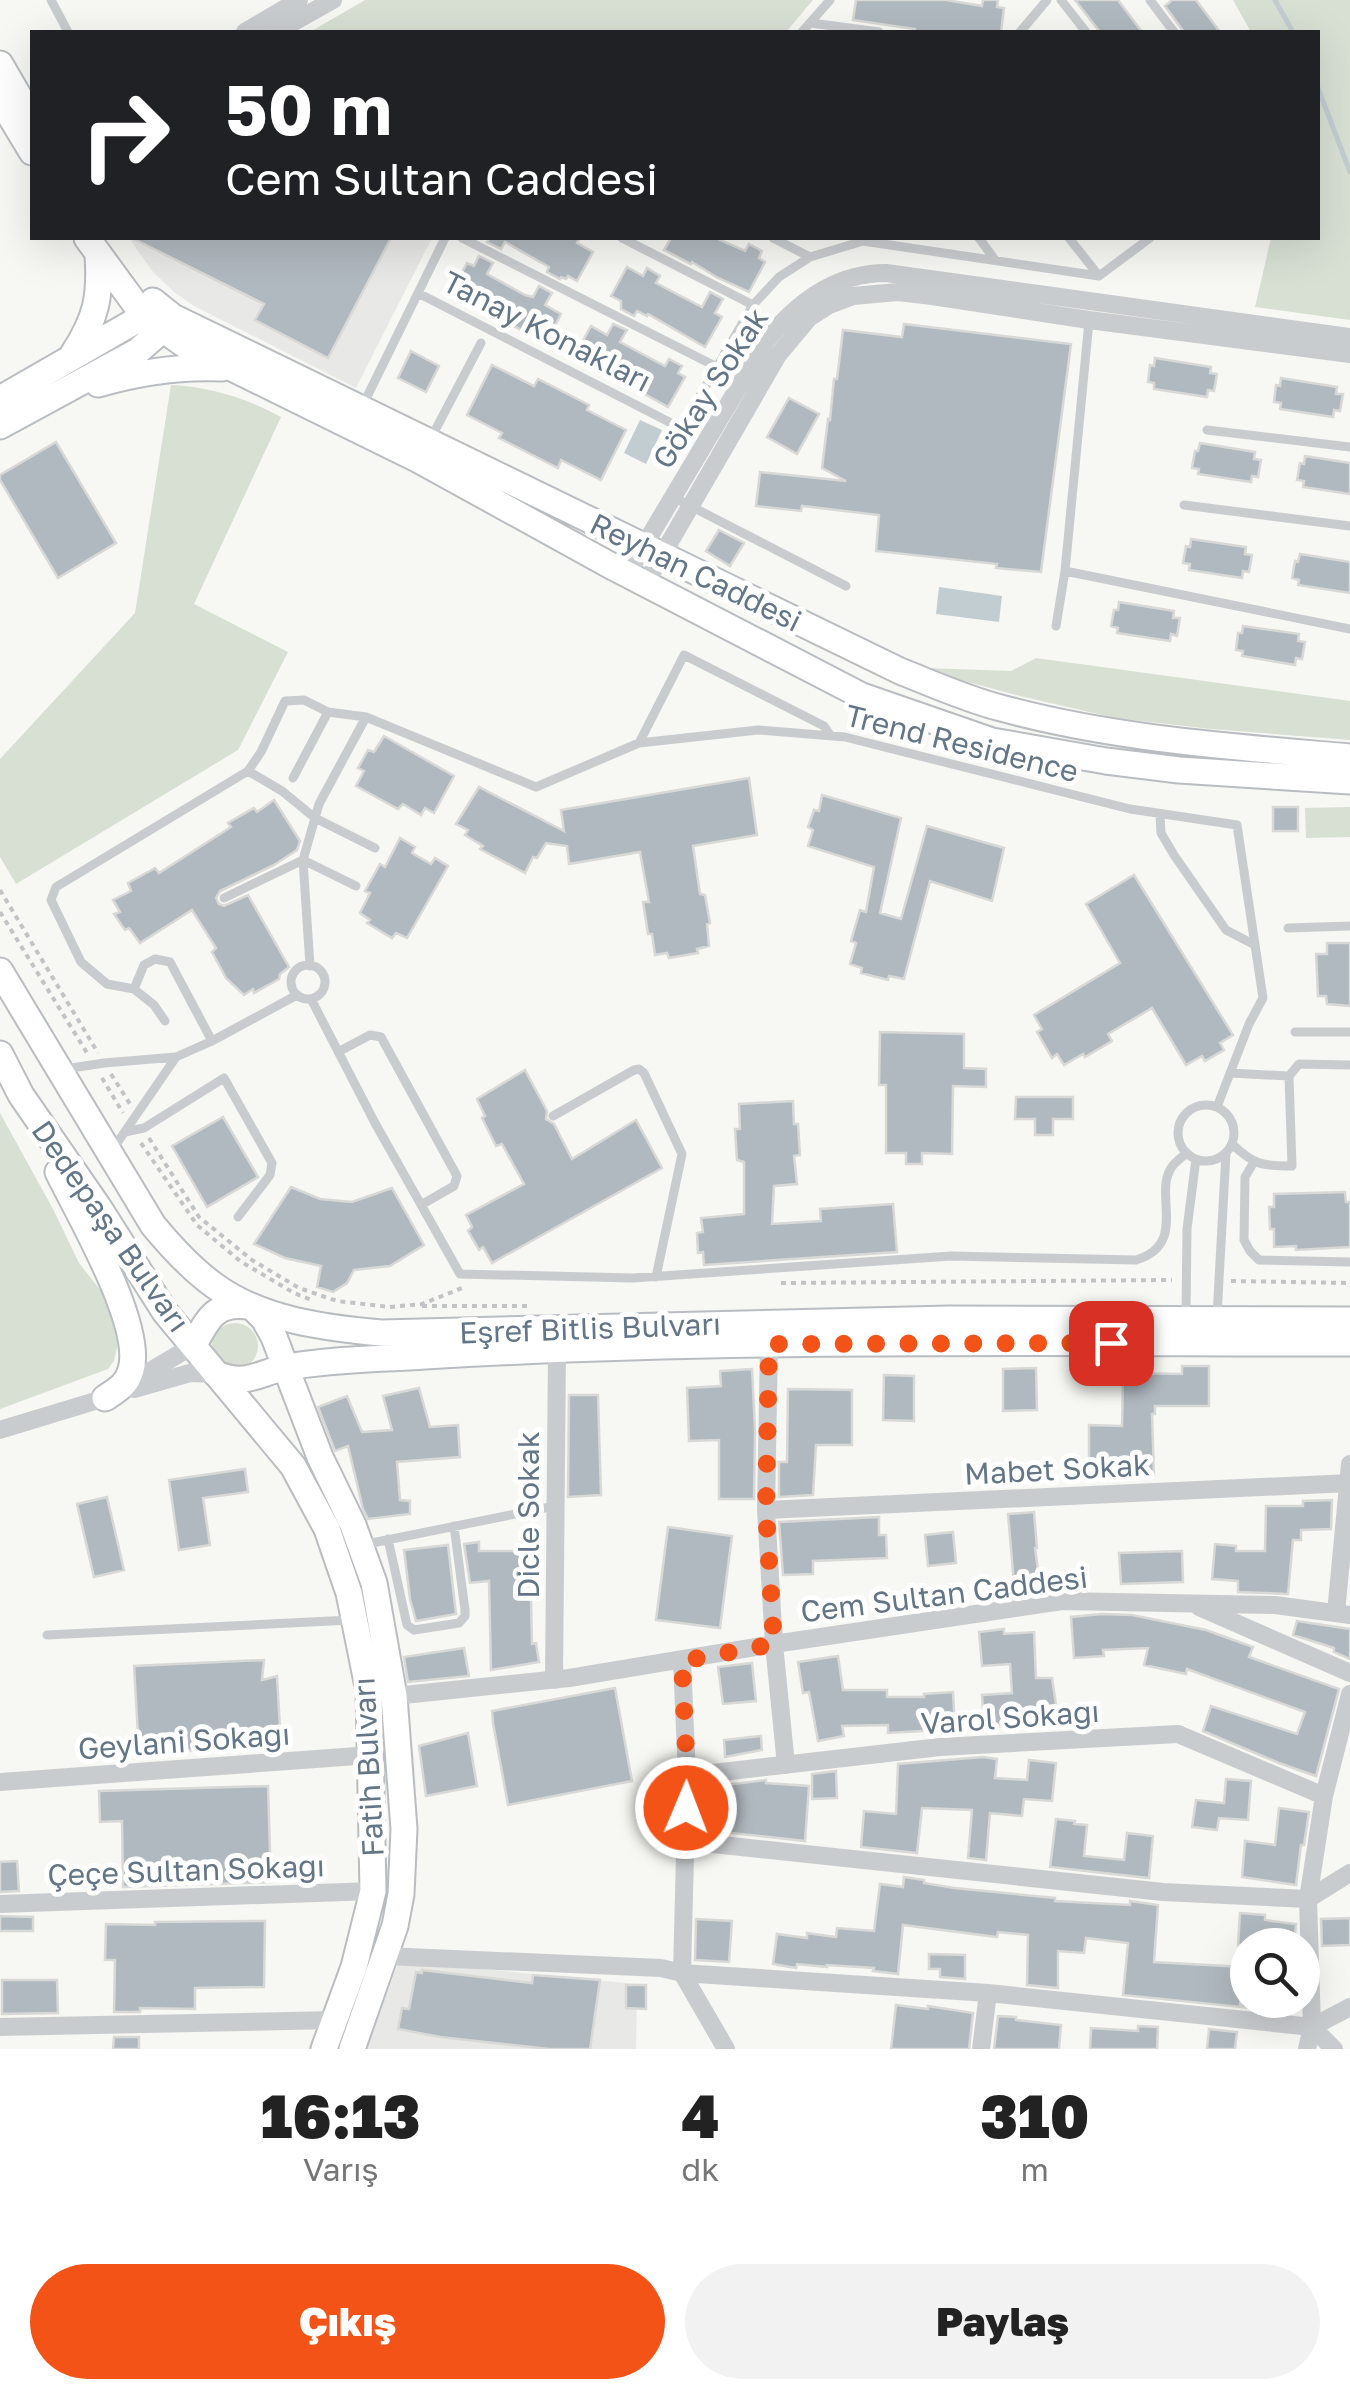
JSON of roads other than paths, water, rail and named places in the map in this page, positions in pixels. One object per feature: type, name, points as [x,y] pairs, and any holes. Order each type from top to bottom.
[{"type":"main road","points":[[3,81],[30,91]]},
{"type":"main road","points":[[3,81],[30,117]]},
{"type":"main road","points":[[3,81],[30,147]]},
{"type":"main road","points":[[97,243],[157,319]]},
{"type":"main road","points":[[70,358],[92,320],[100,282],[97,243]]},
{"type":"main road","name":"Reyhan Caddesi","points":[[157,319],[173,318],[360,410],[636,578],[862,696],[992,741],[1106,761],[1178,770],[1350,781]]},
{"type":"main road","points":[[0,399],[70,358],[157,319]]},
{"type":"main road","points":[[0,426],[138,351],[157,319]]},
{"type":"main road","name":"Reyhan Caddesi","points":[[157,319],[185,346],[228,368],[652,550],[900,672],[999,708],[1078,726],[1350,757]]},
{"type":"main road","points":[[60,395],[144,372],[228,368]]},
{"type":"main road","name":"Dedepaşa Bulvarı","points":[[0,971],[153,1225],[180,1258],[217,1288],[252,1306]]},
{"type":"main road","name":"Dedepaşa Bulvarı","points":[[0,1054],[21,1095],[165,1312],[194,1345]]},
{"type":"main road","points":[[21,1095],[113,1286],[132,1335],[130,1374],[124,1386],[105,1398]]},
{"type":"main road","points":[[194,1345],[213,1314],[231,1304],[252,1306],[264,1320],[285,1367],[243,1380],[216,1374]]},
{"type":"main road","name":"Eşref Bitlis Bulvarı","points":[[252,1306],[317,1325],[381,1333],[892,1320],[1350,1320]]},
{"type":"main road","name":"Eşref Bitlis Bulvarı","points":[[285,1367],[428,1356],[769,1344],[1350,1343]]},
{"type":"main road","name":"Fatih Bulvarı","points":[[194,1345],[293,1466],[327,1529],[374,1583],[382,1694],[404,1829],[402,1894],[395,1926],[352,2049]]},
{"type":"main road","name":"Fatih Bulvarı","points":[[285,1367],[320,1457],[353,1524],[347,1548],[349,1593],[354,1620],[382,1694],[371,1755],[373,1891],[354,1967],[324,2049]]},
{"type":"street","points":[[248,30],[299,0]]},
{"type":"street","points":[[280,30],[332,0]]},
{"type":"street","name":"Gökay Sokak","points":[[636,578],[778,355],[809,318],[852,296],[898,292],[1350,337]]},
{"type":"street","name":"Gökay Sokak","points":[[1090,310],[1350,354]]},
{"type":"street","points":[[769,1344],[766,1510],[786,1765]]},
{"type":"street","points":[[105,1398],[194,1345]]},
{"type":"street","name":"Dicle Sokak","points":[[554,1680],[557,1351]]},
{"type":"street","points":[[0,1430],[190,1372],[216,1374]]},
{"type":"street","points":[[1343,1614],[1349,1476]]},
{"type":"street","name":"Mabet Sokak","points":[[766,1510],[1349,1476]]},
{"type":"street","name":"Cem Sultan Caddesi","points":[[382,1694],[554,1680],[1062,1602],[1275,1605],[1343,1614]]},
{"type":"street","points":[[1192,1604],[1350,1673]]},
{"type":"street","points":[[682,1661],[687,1776],[682,1973],[726,2049]]},
{"type":"street","points":[[1307,2049],[1312,2027],[1308,1899],[1324,1796],[1350,1694]]},
{"type":"street","name":"Varol Sokağı","points":[[687,1776],[940,1747],[1178,1734],[1324,1796]]},
{"type":"street","name":"Geylani Sokağı","points":[[0,1782],[371,1755]]},
{"type":"street","points":[[684,1840],[1164,1892],[1308,1899],[1350,1874]]},
{"type":"street","name":"Çeçe Sultan Sokağı","points":[[0,1904],[373,1891]]},
{"type":"street","points":[[385,1956],[661,1968],[682,1973],[988,1993],[1312,2027],[1350,2007]]},
{"type":"street","points":[[981,2049],[988,1993]]},
{"type":"street","points":[[0,2027],[335,2020]]},
{"type":"street","points":[[1312,2027],[1334,2049]]},
{"type":"lane","points":[[51,0],[67,30]]},
{"type":"lane","points":[[804,30],[830,0]]},
{"type":"lane","points":[[1022,30],[1047,0]]},
{"type":"lane","points":[[1060,0],[1084,30]]},
{"type":"lane","points":[[1150,0],[1172,30]]},
{"type":"lane","points":[[811,23],[865,30]]},
{"type":"lane","name":"Tanay Konakları","points":[[360,410],[443,240]]},
{"type":"lane","points":[[466,240],[717,367]]},
{"type":"lane","points":[[626,240],[752,306]]},
{"type":"lane","points":[[777,240],[810,257]]},
{"type":"lane","name":"Tanay Konakları","points":[[418,292],[675,425],[686,420],[752,306],[779,277],[810,257],[859,240]]},
{"type":"lane","name":"Tanay Konakları","points":[[868,240],[1099,276]]},
{"type":"lane","points":[[980,240],[995,260]]},
{"type":"lane","points":[[1071,240],[1099,276],[1147,240]]},
{"type":"lane","points":[[1056,626],[1065,571],[1090,310]]},
{"type":"lane","points":[[424,451],[480,343]]},
{"type":"lane","points":[[1207,430],[1350,447]]},
{"type":"lane","points":[[681,502],[846,586]]},
{"type":"lane","points":[[1184,505],[1350,526]]},
{"type":"lane","points":[[1065,571],[1350,629]]},
{"type":"lane","points":[[640,743],[684,654],[824,726],[831,736]]},
{"type":"lane","name":"Trend Residence","points":[[248,772],[285,701],[304,700],[328,712],[366,717],[536,787],[640,743],[758,730],[845,737],[1130,809],[1237,825],[1263,998],[1217,1107]]},
{"type":"lane","points":[[292,778],[328,712]]},
{"type":"lane","points":[[310,966],[304,860],[319,804],[366,717]]},
{"type":"lane","points":[[166,1021],[134,989],[107,984],[82,962],[51,900],[56,887],[248,772],[282,791],[315,818],[375,848]]},
{"type":"lane","points":[[1160,814],[1161,832],[1226,930],[1255,945]]},
{"type":"lane","points":[[304,860],[356,886]]},
{"type":"lane","points":[[224,898],[304,860]]},
{"type":"lane","points":[[1288,928],[1350,926]]},
{"type":"lane","points":[[134,989],[144,965],[155,959],[170,962],[212,1041]]},
{"type":"lane","points":[[310,966],[322,972],[326,983],[323,992],[312,999],[296,995],[291,983],[299,968],[310,966]]},
{"type":"lane","points":[[59,1070],[176,1057],[296,995]]},
{"type":"lane","points":[[312,999],[460,1274],[656,1277],[952,1256],[1136,1260],[1144,1258],[1162,1239],[1167,1226],[1167,1177],[1171,1167],[1191,1156]]},
{"type":"lane","points":[[1295,1032],[1350,1032]]},
{"type":"lane","points":[[338,1052],[370,1035],[381,1037],[457,1176],[454,1186],[421,1205]]},
{"type":"lane","points":[[133,1129],[137,1115],[176,1057]]},
{"type":"lane","points":[[1229,1148],[1268,1166],[1292,1166],[1289,1076],[1299,1064],[1350,1065]]},
{"type":"lane","points":[[554,1116],[634,1070],[644,1073],[682,1154],[656,1277]]},
{"type":"lane","points":[[1230,1073],[1289,1076]]},
{"type":"lane","points":[[110,1155],[133,1129],[224,1078],[272,1164],[270,1175],[238,1217]]},
{"type":"lane","points":[[1216,1318],[1232,1122],[1217,1107],[1206,1105],[1195,1107],[1180,1122],[1180,1144],[1191,1156],[1206,1161],[1218,1159],[1229,1148]]},
{"type":"lane","points":[[1186,1319],[1191,1156]]},
{"type":"lane","points":[[1254,1162],[1245,1177],[1244,1240],[1254,1256],[1259,1260],[1350,1262]]},
{"type":"lane","points":[[347,1548],[555,1506]]},
{"type":"lane","points":[[388,1540],[407,1625],[414,1630],[459,1623],[465,1610],[454,1526]]},
{"type":"lane","points":[[47,1635],[354,1620]]},
{"type":"waterway","points":[[1275,0],[1292,30]]},
{"type":"waterway","points":[[1320,93],[1350,172]]}]
